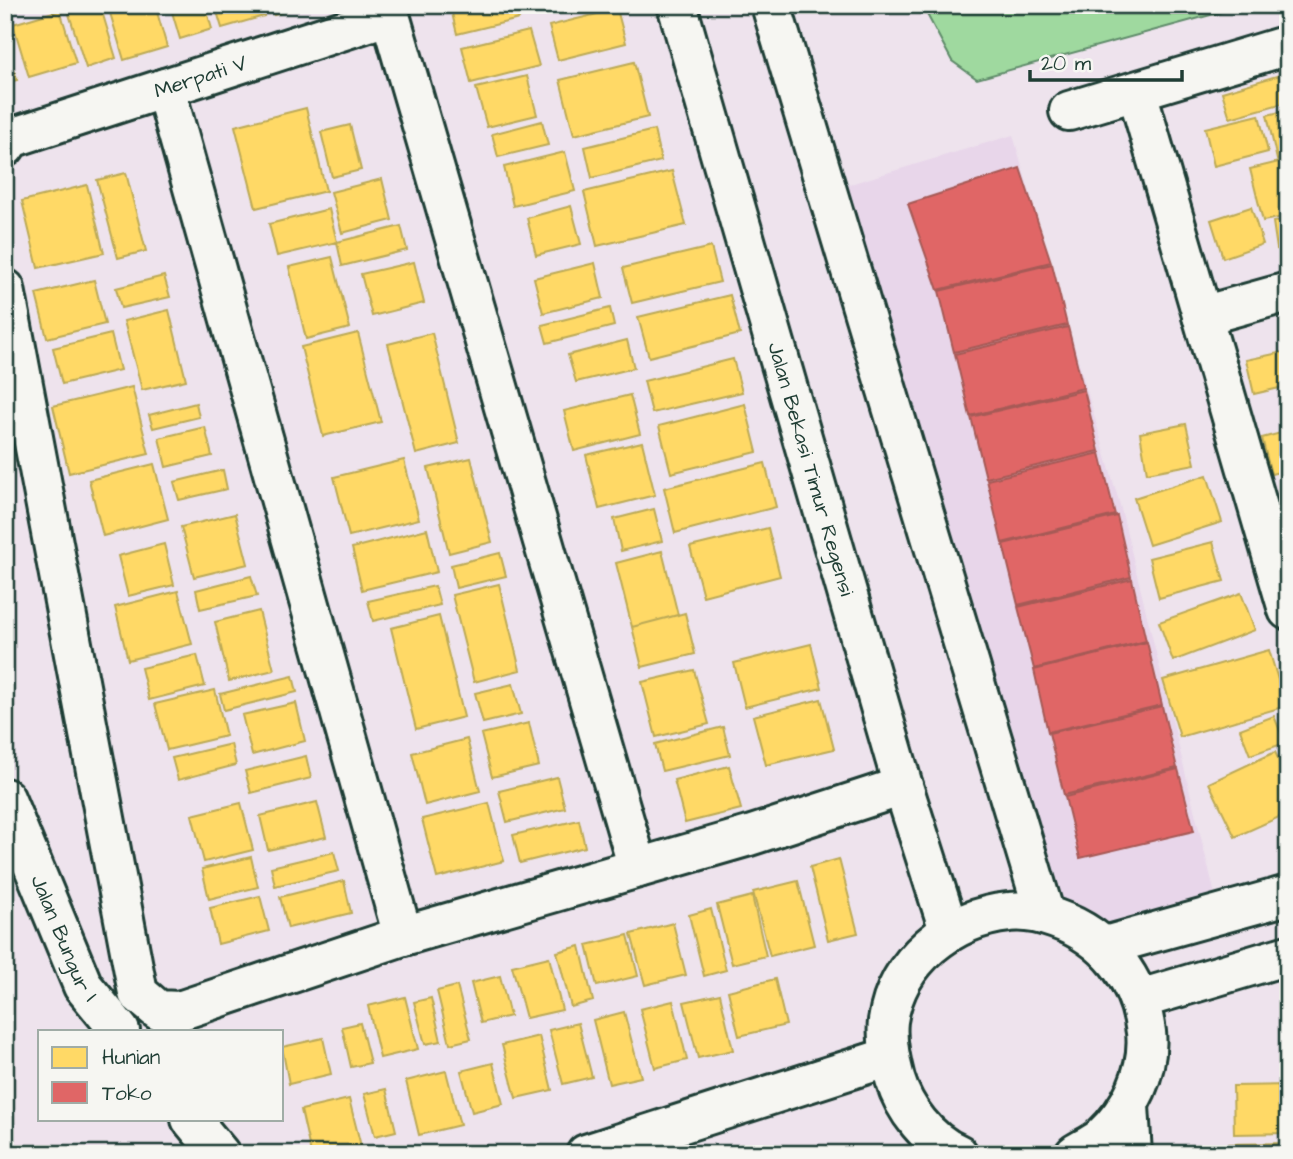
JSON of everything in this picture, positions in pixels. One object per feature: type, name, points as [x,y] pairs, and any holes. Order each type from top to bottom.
[{"type":"street","name":"Jalan Bekasi Timur Regensi","points":[[677,5],[903,786],[949,930]]},
{"type":"street","points":[[771,5],[1045,915]]},
{"type":"street","points":[[389,10],[638,868]]},
{"type":"street","name":"Merpati V","points":[[8,143],[389,10]]},
{"type":"street","points":[[1069,111],[1288,46]]},
{"type":"street","points":[[165,88],[403,936]]},
{"type":"street","points":[[1137,92],[1202,316],[1281,559],[1288,610]]},
{"type":"street","points":[[5,289],[138,993],[158,1010],[179,1011],[403,936],[749,836],[903,786]]},
{"type":"street","points":[[1202,316],[1288,292]]},
{"type":"street","name":"Jalan Bungur I","points":[[5,798],[83,986],[119,1030]]},
{"type":"street","points":[[1105,946],[1288,895]]},
{"type":"street","points":[[958,1154],[948,1150],[919,1125],[899,1093],[889,1057],[888,1021],[900,985],[920,954],[949,930],[979,917],[1012,911],[1045,915],[1077,926],[1105,946],[1125,970],[1139,999],[1146,1035],[1143,1072],[1129,1106],[1101,1138],[1075,1154]]},
{"type":"street","points":[[1139,999],[1288,955]]},
{"type":"street","points":[[586,1154],[889,1057]]},
{"type":"street","points":[[1129,1106],[1132,1154]]},
{"type":"street","points":[[192,1120],[220,1154]]},
{"type":"shaded area","points":[[1013,135],[1120,505],[1217,903],[1116,931],[1055,897],[837,188]]},
{"type":"green space","points":[[922,5],[1247,5],[977,79],[952,61]]},
{"type":"building: Hunian","points":[[100,5],[116,58],[86,68],[69,14]]},
{"type":"building: Hunian","points":[[155,5],[167,47],[124,60],[108,6]]},
{"type":"building: Hunian","points":[[170,5],[205,5],[212,29],[180,39]]},
{"type":"building: Hunian","points":[[215,5],[261,5],[264,16],[222,28]]},
{"type":"building: Hunian","points":[[271,5],[305,5],[274,15]]},
{"type":"building: Hunian","points":[[450,5],[515,5],[519,19],[457,34]]},
{"type":"building: Hunian","points":[[617,9],[626,43],[558,60],[549,26]]},
{"type":"building: Hunian","points":[[60,10],[76,63],[29,77],[13,24]]},
{"type":"building: Hunian","points":[[529,31],[539,66],[471,83],[462,47]]},
{"type":"building: Hunian","points":[[5,40],[17,80],[5,83]]},
{"type":"building: Hunian","points":[[634,62],[648,117],[574,135],[560,80]]},
{"type":"building: Hunian","points":[[1280,75],[1287,102],[1230,118],[1222,92]]},
{"type":"building: Hunian","points":[[527,76],[537,115],[487,127],[476,88]]},
{"type":"building: Hunian","points":[[306,108],[326,191],[256,208],[235,126]]},
{"type":"building: Hunian","points":[[1288,110],[1288,158],[1277,160],[1267,115]]},
{"type":"building: Hunian","points":[[1259,115],[1268,152],[1214,166],[1205,128]]},
{"type":"building: Hunian","points":[[542,121],[548,145],[498,157],[492,134]]},
{"type":"building: Hunian","points":[[350,125],[361,170],[332,177],[321,132]]},
{"type":"building: Hunian","points":[[654,130],[661,161],[592,178],[585,147]]},
{"type":"building: Hunian","points":[[565,152],[575,191],[513,206],[504,167]]},
{"type":"building: Hunian","points":[[1283,161],[1288,181],[1288,216],[1263,221],[1250,169]]},
{"type":"building: Hunian","points":[[672,171],[686,225],[597,246],[584,192]]},
{"type":"building: Hunian","points":[[126,173],[146,251],[118,258],[97,180]]},
{"type":"building: Hunian","points":[[382,179],[392,220],[342,233],[331,192]]},
{"type":"building: Hunian","points":[[87,185],[104,253],[38,268],[22,201]]},
{"type":"building: Hunian","points":[[571,206],[581,244],[536,255],[527,218]]},
{"type":"building: Hunian","points":[[1251,207],[1263,244],[1223,258],[1211,220]]},
{"type":"building: Hunian","points":[[329,209],[337,242],[277,256],[269,224]]},
{"type":"building: Hunian","points":[[1288,220],[1288,247],[1277,249],[1273,222]]},
{"type":"building: Hunian","points":[[401,226],[407,250],[342,266],[337,242]]},
{"type":"building: Hunian","points":[[711,247],[720,282],[632,303],[623,268]]},
{"type":"building: Hunian","points":[[332,257],[350,328],[306,339],[289,267]]},
{"type":"building: Hunian","points":[[414,262],[424,303],[372,316],[361,274]]},
{"type":"building: Hunian","points":[[595,263],[603,298],[543,313],[534,278]]},
{"type":"building: Hunian","points":[[164,276],[170,297],[121,308],[116,288]]},
{"type":"building: Hunian","points":[[94,280],[105,324],[47,338],[36,294]]},
{"type":"building: Hunian","points":[[730,295],[740,334],[649,357],[638,317]]},
{"type":"building: Hunian","points":[[610,308],[614,326],[547,343],[542,325]]},
{"type":"building: Hunian","points":[[169,310],[186,380],[142,390],[124,321]]},
{"type":"building: Hunian","points":[[358,333],[381,422],[323,436],[301,347]]},
{"type":"building: Hunian","points":[[432,333],[459,443],[416,454],[388,344]]},
{"type":"building: Hunian","points":[[111,334],[120,370],[62,384],[53,348]]},
{"type":"building: Hunian","points":[[627,340],[634,368],[576,382],[568,355]]},
{"type":"building: Hunian","points":[[1288,351],[1288,386],[1254,394],[1246,360]]},
{"type":"building: Hunian","points":[[733,359],[742,392],[652,413],[644,381]]},
{"type":"building: Hunian","points":[[132,387],[149,454],[69,473],[53,406]]},
{"type":"building: Hunian","points":[[630,395],[640,434],[574,451],[564,411]]},
{"type":"building: Hunian","points":[[196,403],[199,417],[153,428],[149,415]]},
{"type":"building: Hunian","points":[[745,404],[757,452],[671,473],[659,426]]},
{"type":"building: Hunian","points":[[1186,424],[1195,464],[1147,473],[1140,433]]},
{"type":"building: Hunian","points":[[205,427],[212,456],[166,467],[159,438]]},
{"type":"building: Hunian","points":[[1288,431],[1288,470],[1271,474],[1262,438]]},
{"type":"building: Hunian","points":[[642,442],[655,495],[599,509],[586,455]]},
{"type":"building: Hunian","points":[[471,458],[492,542],[449,553],[428,468]]},
{"type":"building: Hunian","points":[[404,460],[419,519],[349,536],[334,477]]},
{"type":"building: Hunian","points":[[765,463],[776,507],[675,533],[664,488]]},
{"type":"building: Hunian","points":[[154,464],[168,519],[103,536],[89,480]]},
{"type":"building: Hunian","points":[[223,470],[227,489],[179,500],[174,482]]},
{"type":"building: Hunian","points":[[1207,475],[1222,522],[1149,545],[1134,498]]},
{"type":"building: Hunian","points":[[1288,498],[1288,534],[1282,535],[1274,502]]},
{"type":"building: Hunian","points":[[654,509],[662,541],[621,551],[614,519]]},
{"type":"building: Hunian","points":[[235,514],[248,564],[194,577],[181,527]]},
{"type":"building: Hunian","points":[[768,528],[780,576],[703,596],[690,547]]},
{"type":"building: Hunian","points":[[427,529],[437,572],[362,590],[352,548]]},
{"type":"building: Hunian","points":[[1213,542],[1224,581],[1159,598],[1149,558]]},
{"type":"building: Hunian","points":[[164,544],[174,585],[128,596],[118,556]]},
{"type":"building: Hunian","points":[[662,551],[678,615],[632,627],[616,563]]},
{"type":"building: Hunian","points":[[500,553],[506,576],[456,588],[451,565]]},
{"type":"building: Hunian","points":[[251,576],[257,596],[200,609],[196,590]]},
{"type":"building: Hunian","points":[[499,584],[520,670],[474,682],[452,595]]},
{"type":"building: Hunian","points":[[435,586],[440,605],[373,621],[368,601]]},
{"type":"building: Hunian","points":[[178,591],[192,644],[128,660],[115,607]]},
{"type":"building: Hunian","points":[[1241,593],[1255,630],[1173,661],[1159,622]]},
{"type":"building: Hunian","points":[[259,611],[274,670],[229,681],[215,622]]},
{"type":"building: Hunian","points":[[685,613],[695,654],[642,667],[632,627]]},
{"type":"building: Hunian","points":[[439,616],[464,717],[416,729],[391,628]]},
{"type":"building: Hunian","points":[[811,644],[822,688],[745,707],[734,663]]},
{"type":"building: Hunian","points":[[1269,650],[1286,706],[1180,737],[1163,680]]},
{"type":"building: Hunian","points":[[197,655],[205,686],[149,700],[141,668]]},
{"type":"building: Hunian","points":[[694,670],[709,724],[656,737],[642,682]]},
{"type":"building: Hunian","points":[[293,676],[297,692],[224,710],[220,694]]},
{"type":"building: Hunian","points":[[513,684],[521,714],[483,723],[475,693]]},
{"type":"building: Hunian","points":[[215,690],[226,736],[167,750],[155,704]]},
{"type":"building: Hunian","points":[[821,699],[834,749],[766,765],[753,716]]},
{"type":"building: Hunian","points":[[296,703],[305,741],[252,755],[242,715]]},
{"type":"building: Hunian","points":[[1274,716],[1285,743],[1250,755],[1240,729]]},
{"type":"building: Hunian","points":[[529,723],[539,766],[492,777],[481,734]]},
{"type":"building: Hunian","points":[[723,727],[730,755],[662,771],[655,744]]},
{"type":"building: Hunian","points":[[467,739],[480,791],[425,805],[412,753]]},
{"type":"building: Hunian","points":[[231,744],[236,765],[178,780],[172,758]]},
{"type":"building: Hunian","points":[[1275,752],[1288,779],[1288,813],[1235,837],[1209,783]]},
{"type":"building: Hunian","points":[[306,756],[311,778],[251,793],[245,771]]},
{"type":"building: Hunian","points":[[729,766],[741,809],[685,823],[674,780]]},
{"type":"building: Hunian","points":[[557,777],[565,808],[507,822],[499,791]]},
{"type":"building: Hunian","points":[[317,802],[326,837],[268,850],[260,816]]},
{"type":"building: Hunian","points":[[241,803],[253,850],[204,862],[192,815]]},
{"type":"building: Hunian","points":[[489,803],[504,861],[437,878],[422,819]]},
{"type":"building: Hunian","points":[[579,820],[585,847],[520,863],[513,835]]},
{"type":"building: Hunian","points":[[334,852],[339,871],[275,886],[271,867]]},
{"type":"building: Hunian","points":[[251,857],[258,887],[209,899],[202,869]]},
{"type":"building: Hunian","points":[[839,859],[858,933],[828,940],[810,867]]},
{"type":"building: Hunian","points":[[344,881],[351,913],[288,928],[280,897]]},
{"type":"building: Hunian","points":[[798,881],[814,945],[770,956],[753,892]]},
{"type":"building: Hunian","points":[[260,896],[269,931],[218,944],[210,908]]},
{"type":"building: Hunian","points":[[752,896],[766,956],[732,964],[717,905]]},
{"type":"building: Hunian","points":[[711,909],[726,970],[704,976],[689,915]]},
{"type":"building: Hunian","points":[[673,923],[686,975],[645,985],[631,934]]},
{"type":"building: Hunian","points":[[628,935],[638,976],[597,986],[587,945]]},
{"type":"building: Hunian","points":[[580,946],[593,1001],[571,1007],[557,952]]},
{"type":"building: Hunian","points":[[549,957],[562,1010],[526,1018],[512,966]]},
{"type":"building: Hunian","points":[[500,976],[510,1016],[481,1023],[471,983]]},
{"type":"building: Hunian","points":[[775,979],[786,1025],[739,1036],[728,991]]},
{"type":"building: Hunian","points":[[457,986],[471,1039],[450,1044],[437,991]]},
{"type":"building: Hunian","points":[[720,994],[733,1050],[698,1058],[684,1002]]},
{"type":"building: Hunian","points":[[405,997],[418,1049],[380,1058],[368,1006]]},
{"type":"building: Hunian","points":[[431,998],[441,1041],[425,1044],[414,1002]]},
{"type":"building: Hunian","points":[[673,1001],[687,1060],[655,1068],[640,1009]]},
{"type":"building: Hunian","points":[[624,1012],[641,1077],[609,1084],[593,1020]]},
{"type":"building: Hunian","points":[[360,1023],[370,1063],[351,1067],[342,1027]]},
{"type":"building: Hunian","points":[[578,1023],[592,1077],[563,1084],[549,1030]]},
{"type":"building: Hunian","points":[[539,1036],[552,1090],[516,1098],[502,1045]]},
{"type":"building: Hunian","points":[[323,1038],[331,1074],[289,1084],[284,1047]]},
{"type":"building: Hunian","points":[[493,1063],[503,1104],[472,1112],[461,1071]]},
{"type":"building: Hunian","points":[[446,1071],[460,1125],[419,1135],[406,1081]]},
{"type":"building: Hunian","points":[[1288,1085],[1288,1133],[1234,1134],[1233,1086]]},
{"type":"building: Hunian","points":[[386,1089],[396,1131],[375,1136],[364,1094]]},
{"type":"building: Hunian","points":[[349,1099],[363,1154],[311,1154],[301,1110]]},
{"type":"building: Hunian","points":[[1288,1143],[1288,1154],[1229,1154],[1228,1144]]},
{"type":"building: Toko","points":[[1020,168],[1051,262],[938,290],[908,204]]},
{"type":"building: Toko","points":[[1052,264],[1067,325],[954,352],[939,291]]},
{"type":"building: Toko","points":[[1068,327],[1083,388],[970,416],[955,354]]},
{"type":"building: Toko","points":[[1084,390],[1099,451],[986,478],[971,417]]},
{"type":"building: Toko","points":[[1100,453],[1115,515],[1002,543],[987,480]]},
{"type":"building: Toko","points":[[1117,516],[1131,577],[1018,605],[1003,544]]},
{"type":"building: Toko","points":[[1132,579],[1146,641],[1034,669],[1018,607]]},
{"type":"building: Toko","points":[[1147,642],[1162,705],[1048,732],[1034,670]]},
{"type":"building: Toko","points":[[1162,706],[1177,768],[1064,795],[1049,733]]},
{"type":"building: Toko","points":[[1178,769],[1194,831],[1080,858],[1065,797]]}]
